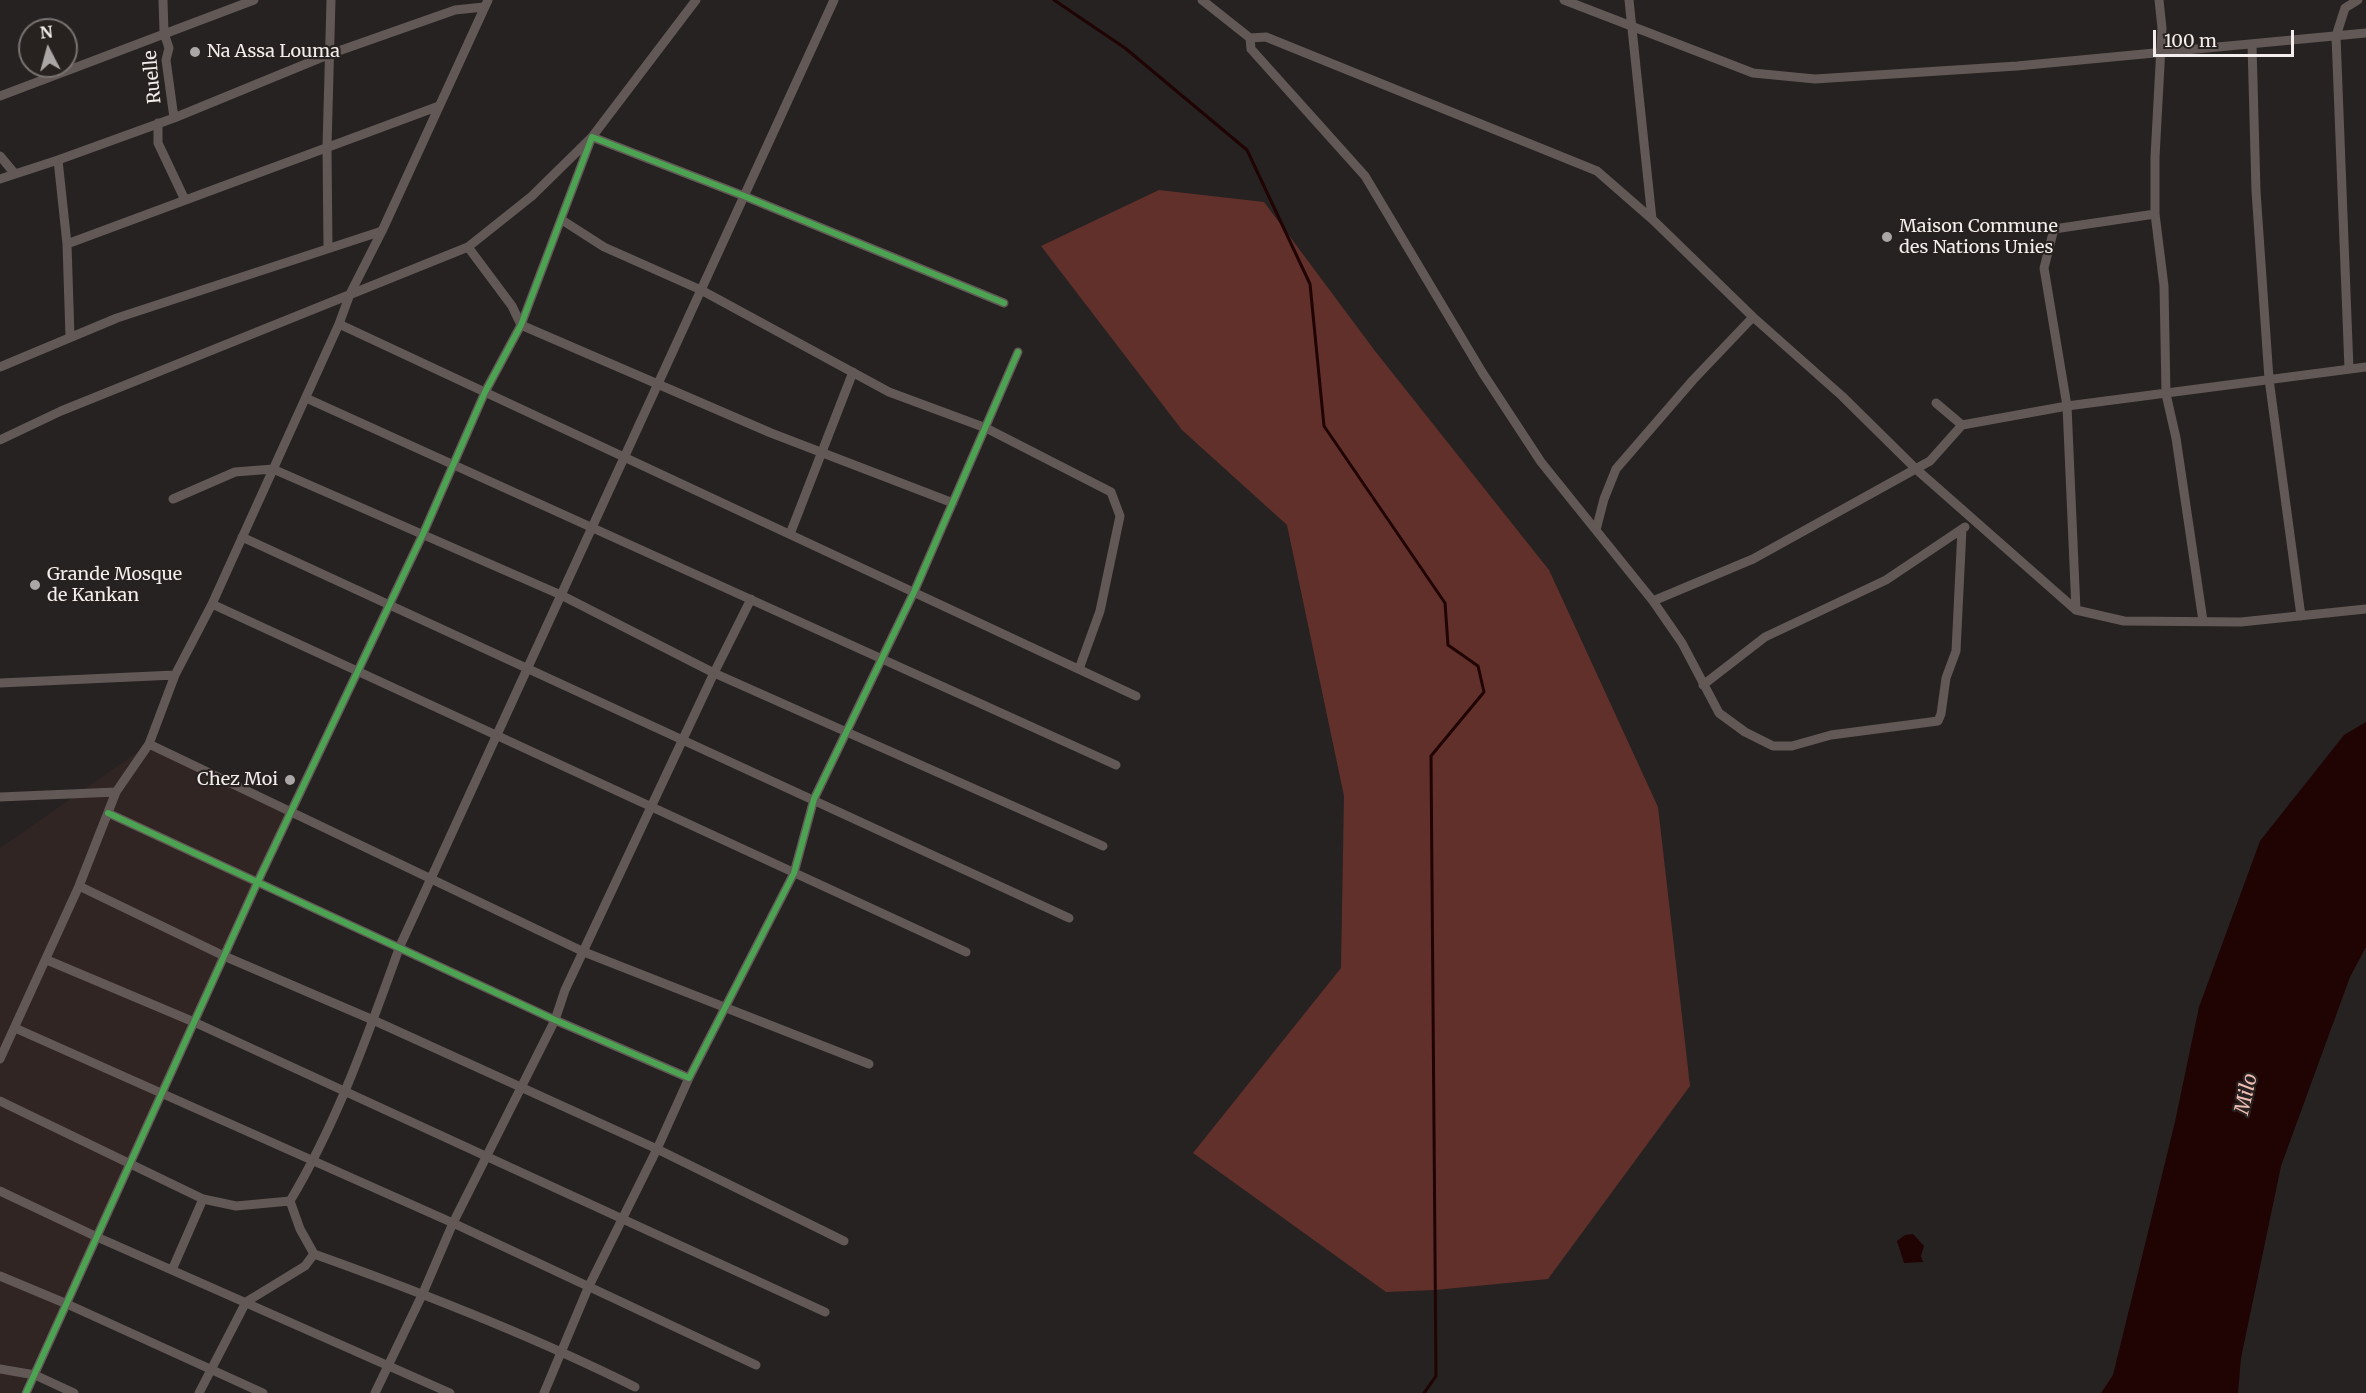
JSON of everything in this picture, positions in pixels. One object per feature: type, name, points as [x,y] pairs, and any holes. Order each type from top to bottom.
[{"type":"street","name":"Ruelle","points":[[163,0],[164,33],[168,48],[166,60],[174,118]]},
{"type":"street","points":[[0,96],[254,0]]},
{"type":"street","points":[[328,248],[327,147],[332,0]]},
{"type":"street","points":[[0,440],[61,411],[468,247],[532,196],[592,137],[696,0]]},
{"type":"street","points":[[290,1201],[315,1160],[374,1020],[400,946],[834,0]]},
{"type":"street","points":[[1202,0],[1250,38],[1266,37],[1597,171],[1652,219],[1753,317],[1842,396],[1916,469],[2076,610],[2124,621],[2241,622],[2366,609]]},
{"type":"street","points":[[1564,0],[1753,73],[1815,79],[2017,66],[2366,33]]},
{"type":"street","points":[[1629,0],[1652,219]]},
{"type":"street","points":[[2159,0],[2162,28],[2155,157],[2155,214],[2164,286],[2166,394],[2176,438],[2203,621]]},
{"type":"street","points":[[2349,369],[2337,36],[2345,8],[2358,0]]},
{"type":"street","points":[[0,179],[174,118],[330,54],[455,10],[486,4]]},
{"type":"street","points":[[0,1059],[5,1037],[15,1028],[47,960],[116,792],[149,744],[175,675],[212,604],[339,324],[350,294],[382,231],[486,4]]},
{"type":"street","points":[[1250,38],[1251,49],[1365,176],[1482,372],[1541,462],[1653,601],[1682,643],[1719,713],[1745,732],[1773,746],[1792,746],[1831,735],[1938,721],[1946,678],[1956,651],[1962,529]]},
{"type":"street","points":[[2252,45],[2256,191],[2269,379],[2301,616]]},
{"type":"street","points":[[68,244],[439,106]]},
{"type":"street","points":[[158,123],[158,143],[185,200]]},
{"type":"street","points":[[592,137],[744,196],[1004,303]]},
{"type":"street","points":[[26,1393],[258,881],[423,534],[485,392],[521,325],[592,137]]},
{"type":"street","points":[[0,156],[15,174]]},
{"type":"street","points":[[58,160],[68,244],[70,337]]},
{"type":"street","points":[[2076,610],[2067,406],[2044,268],[2054,229],[2155,214]]},
{"type":"street","points":[[562,220],[604,247],[701,290],[889,392],[986,428],[1111,492],[1119,516],[1100,610],[1079,669]]},
{"type":"street","points":[[0,367],[117,318],[382,231]]},
{"type":"street","points":[[468,247],[512,306],[521,325],[771,433],[953,503]]},
{"type":"street","points":[[1596,530],[1604,499],[1616,469],[1693,380],[1753,317]]},
{"type":"street","points":[[339,324],[1136,696]]},
{"type":"street","points":[[544,1393],[588,1288],[623,1221],[689,1078],[794,873],[814,799],[914,592],[1018,352]]},
{"type":"street","points":[[1653,601],[1754,560],[1916,469],[1930,461],[1962,425],[2067,406],[2366,367]]},
{"type":"street","points":[[790,534],[853,372]]},
{"type":"street","points":[[306,398],[1116,765]]},
{"type":"street","points":[[1936,402],[1962,425]]},
{"type":"street","points":[[173,499],[235,472],[273,469],[561,595],[714,673],[1103,846]]},
{"type":"street","points":[[1703,685],[1765,637],[1886,580],[1962,529],[1973,519]]},
{"type":"street","points":[[243,537],[1069,918]]},
{"type":"street","points":[[375,1393],[423,1293],[453,1223],[488,1158],[520,1087],[555,1020],[565,990],[751,599]]},
{"type":"street","points":[[212,604],[966,952]]},
{"type":"street","points":[[0,683],[175,675]]},
{"type":"street","points":[[149,744],[584,952],[869,1064]]},
{"type":"street","points":[[0,797],[116,792]]},
{"type":"street","points":[[108,813],[400,946],[555,1020],[689,1078]]},
{"type":"street","points":[[79,886],[224,956],[374,1020],[657,1149],[844,1241]]},
{"type":"street","points":[[47,960],[194,1022],[825,1312]]},
{"type":"street","points":[[15,1028],[315,1160],[756,1365]]},
{"type":"street","points":[[0,1101],[203,1199],[236,1206],[290,1201]]},
{"type":"street","points":[[0,1191],[97,1237],[450,1393]]},
{"type":"street","points":[[172,1270],[203,1199]]},
{"type":"street","points":[[290,1201],[300,1228],[314,1254],[423,1293],[563,1352],[635,1388]]},
{"type":"street","points":[[199,1393],[246,1302],[305,1266],[314,1254]]},
{"type":"street","points":[[0,1276],[262,1393]]},
{"type":"street","points":[[0,1369],[34,1375],[74,1393]]},
{"type":"shaded area","points":[[1159,190],[1264,202],[1375,351],[1549,570],[1658,807],[1690,1086],[1548,1279],[1435,1290],[1386,1292],[1193,1153],[1341,968],[1344,796],[1287,525],[1182,430],[1041,246]]},
{"type":"shaded area","points":[[149,744],[290,813],[20,1393],[0,1393],[0,848]]},
{"type":"water","name":"Milo","points":[[2366,722],[2366,947],[2350,977],[2281,1166],[2241,1358],[2238,1393],[2101,1393],[2113,1375],[2175,1122],[2199,1007],[2260,841],[2344,735]]},
{"type":"water","points":[[1913,1234],[1924,1246],[1921,1256],[1923,1262],[1904,1263],[1897,1241],[1905,1235]]},
{"type":"waterway","points":[[1054,0],[1125,48],[1247,150],[1310,284],[1324,426],[1445,603],[1448,645],[1478,666],[1484,692],[1431,756],[1436,1376],[1424,1393]]},
{"type":"cycle path","points":[[26,1393],[258,881],[423,534],[485,392],[521,325],[592,137],[744,196],[1004,303]]},
{"type":"cycle path","points":[[108,813],[555,1020],[689,1078],[794,873],[814,799],[914,592],[1018,352]]},
{"type":"place","name":"Na Assa Louma","points":[[195,52]]},
{"type":"place","name":"Maison Commune des Nations Unies","points":[[1887,237]]},
{"type":"place","name":"Grande Mosque de Kankan","points":[[35,585]]},
{"type":"place","name":"Chez Moi","points":[[290,780]]}]
